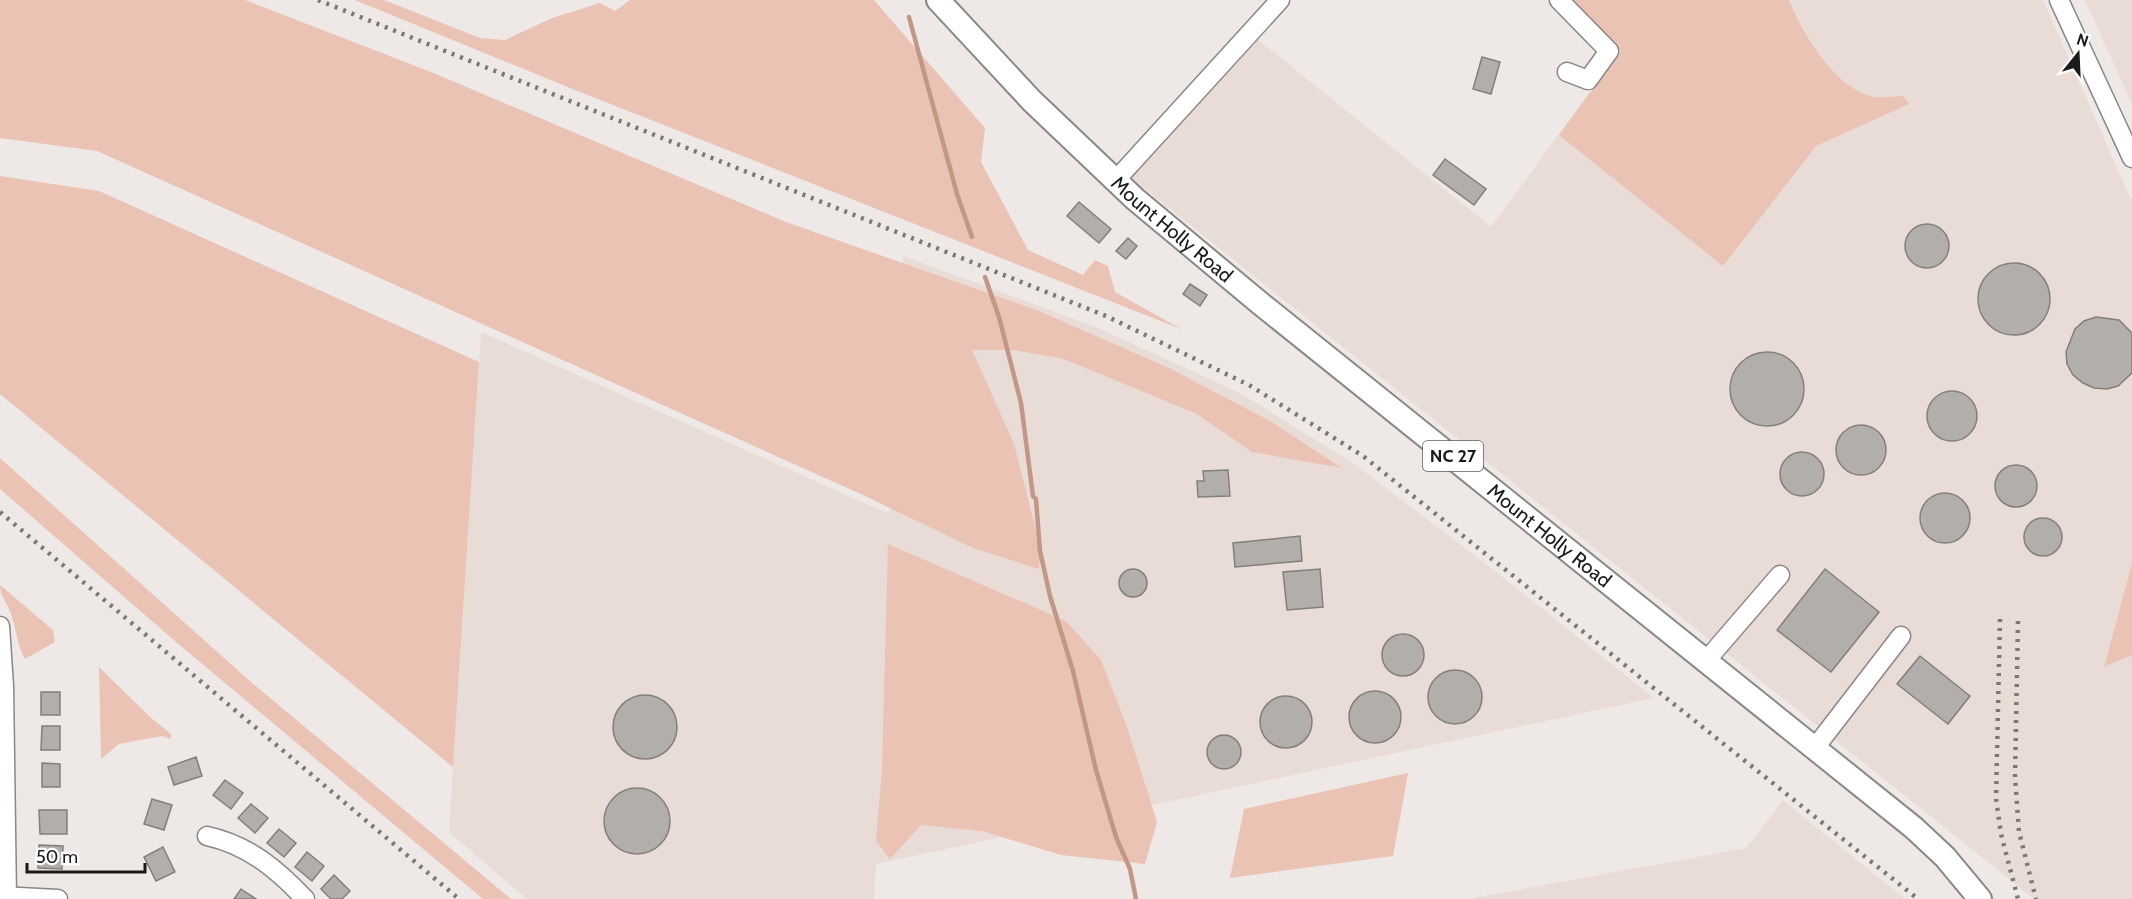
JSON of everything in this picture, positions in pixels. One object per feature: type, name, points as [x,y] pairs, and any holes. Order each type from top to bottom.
[{"type":"main road","name":"Mount Holly Road","points":[[938,0],[1032,100],[1115,182],[1261,304],[1914,828],[1945,857],[1980,899]]},
{"type":"street","points":[[1115,182],[1280,0]]},
{"type":"street","points":[[1559,0],[1609,51],[1588,80],[1566,72]]},
{"type":"street","points":[[2060,0],[2132,158]]},
{"type":"street","points":[[1705,662],[1780,575]]},
{"type":"street","points":[[0,626],[4,686],[4,897],[58,899]]},
{"type":"street","points":[[1814,749],[1901,636]]},
{"type":"street","points":[[207,836],[244,847],[271,867],[305,899]]},
{"type":"shaded area","points":[[0,0],[245,0],[431,72],[786,222],[1039,311],[1171,369],[1270,421],[1342,468],[1252,452],[1197,414],[1064,359],[1013,350],[972,350],[1014,444],[1040,546],[1039,569],[973,548],[863,495],[97,151],[0,138]]},
{"type":"shaded area","points":[[355,0],[384,0],[480,38],[505,40],[552,18],[600,3],[615,11],[630,0],[874,0],[985,128],[981,162],[1028,250],[1083,275],[1095,260],[1108,266],[1115,292],[1181,329],[575,90]]},
{"type":"shaded area","points":[[1570,0],[1789,0],[1802,28],[1821,57],[1844,81],[1870,96],[1903,96],[1909,104],[1816,146],[1723,266],[1559,135],[1621,51]]},
{"type":"shaded area","points":[[1657,0],[2043,0],[2132,202],[2132,563],[2104,666],[2132,655],[2132,899],[2034,899],[1130,177],[1255,37],[1491,227]]},
{"type":"shaded area","points":[[2085,0],[2132,0],[2132,104]]},
{"type":"shaded area","points":[[0,176],[99,191],[479,362],[453,767],[0,394]]},
{"type":"shaded area","points":[[903,256],[1096,327],[1240,393],[1356,465],[1491,568],[1654,698],[876,864],[874,899],[527,899],[449,832],[481,332],[889,514]]},
{"type":"shaded area","points":[[0,458],[251,682],[511,899],[483,899],[176,642],[0,489]]},
{"type":"shaded area","points":[[888,544],[1066,621],[1101,660],[1127,727],[1157,822],[1145,864],[1061,855],[982,831],[921,825],[890,859],[876,841],[882,769]]},
{"type":"shaded area","points":[[2132,563],[2132,655],[2104,667]]},
{"type":"shaded area","points":[[0,585],[53,630],[55,642],[25,659]]},
{"type":"shaded area","points":[[99,667],[150,717],[171,734],[171,739],[162,736],[119,744],[101,759]]},
{"type":"shaded area","points":[[1408,773],[1393,856],[1230,878],[1244,809]]},
{"type":"shaded area","points":[[1783,800],[1905,899],[1469,899],[1746,848]]},
{"type":"building","points":[[1482,57],[1500,62],[1491,94],[1473,89]]},
{"type":"building","points":[[1445,159],[1486,189],[1474,205],[1433,175]]},
{"type":"building","points":[[1079,202],[1111,229],[1099,243],[1067,216]]},
{"type":"building","points":[[1927,224],[1942,231],[1949,246],[1942,261],[1927,268],[1912,261],[1905,246],[1912,231]]},
{"type":"building","points":[[1128,238],[1137,246],[1126,259],[1116,251]]},
{"type":"building","points":[[2014,263],[2034,269],[2044,279],[2050,299],[2044,319],[2034,329],[2014,335],[1994,329],[1984,319],[1978,299],[1984,279],[1994,269]]},
{"type":"building","points":[[1190,284],[1207,295],[1200,306],[1183,294]]},
{"type":"building","points":[[2096,317],[2119,320],[2132,333],[2132,373],[2118,386],[2107,389],[2094,388],[2083,383],[2073,375],[2067,364],[2066,352],[2075,329],[2084,321]]},
{"type":"building","points":[[1767,352],[1781,355],[1793,363],[1801,375],[1804,389],[1801,403],[1793,415],[1781,423],[1767,426],[1753,423],[1741,415],[1733,403],[1730,389],[1733,375],[1741,363],[1753,355]]},
{"type":"building","points":[[1952,391],[1961,393],[1972,402],[1977,416],[1975,425],[1966,436],[1952,441],[1943,439],[1932,430],[1927,416],[1929,407],[1938,396]]},
{"type":"building","points":[[1861,425],[1875,429],[1882,436],[1886,450],[1882,464],[1875,471],[1861,475],[1847,471],[1840,464],[1836,450],[1840,436],[1847,429]]},
{"type":"building","points":[[1802,452],[1811,453],[1818,458],[1823,465],[1823,483],[1818,490],[1811,495],[1802,496],[1793,495],[1786,490],[1781,483],[1780,474],[1781,465],[1786,458],[1793,453]]},
{"type":"building","points":[[2016,465],[2031,471],[2037,486],[2031,501],[2016,507],[2001,501],[1995,486],[2001,471]]},
{"type":"building","points":[[1228,470],[1230,496],[1198,497],[1197,481],[1204,481],[1203,471]]},
{"type":"building","points":[[1940,493],[1950,493],[1963,500],[1970,513],[1970,523],[1963,536],[1950,543],[1940,543],[1931,539],[1924,532],[1920,523],[1920,513],[1924,504],[1931,497]]},
{"type":"building","points":[[2043,518],[2056,524],[2062,537],[2056,550],[2043,556],[2030,550],[2024,537],[2030,524]]},
{"type":"building","points":[[1300,536],[1302,561],[1235,567],[1233,543]]},
{"type":"building","points":[[1133,569],[1143,573],[1147,583],[1143,593],[1133,597],[1123,593],[1119,583],[1123,573]]},
{"type":"building","points":[[1320,569],[1323,607],[1287,610],[1283,572]]},
{"type":"building","points":[[1825,569],[1879,612],[1831,672],[1777,630]]},
{"type":"building","points":[[1403,634],[1418,640],[1424,655],[1418,670],[1403,676],[1388,670],[1382,655],[1388,640]]},
{"type":"building","points":[[1920,656],[1970,696],[1948,724],[1897,684]]},
{"type":"building","points":[[1455,670],[1465,672],[1474,678],[1480,687],[1482,697],[1480,707],[1474,716],[1465,722],[1455,724],[1445,722],[1436,716],[1430,707],[1428,697],[1430,687],[1436,678],[1445,672]]},
{"type":"building","points":[[1375,691],[1389,695],[1397,703],[1401,717],[1397,731],[1389,739],[1375,743],[1361,739],[1353,731],[1349,717],[1353,703],[1361,695]]},
{"type":"building","points":[[41,692],[60,692],[60,715],[41,715]]},
{"type":"building","points":[[639,695],[651,695],[668,704],[675,715],[677,727],[675,739],[668,750],[651,759],[639,759],[627,754],[618,745],[613,733],[613,721],[618,709],[627,700]]},
{"type":"building","points":[[1286,696],[1296,698],[1304,704],[1310,712],[1312,722],[1310,732],[1304,740],[1296,746],[1286,748],[1276,746],[1268,740],[1262,732],[1260,722],[1262,712],[1268,704],[1276,698]]},
{"type":"building","points":[[42,726],[60,726],[60,750],[41,750]]},
{"type":"building","points":[[1224,735],[1236,740],[1241,752],[1236,764],[1224,769],[1212,764],[1207,752],[1212,740]]},
{"type":"building","points":[[196,757],[202,776],[174,785],[168,767]]},
{"type":"building","points":[[42,763],[60,764],[60,787],[42,787]]},
{"type":"building","points":[[225,780],[243,793],[231,809],[213,795]]},
{"type":"building","points":[[637,788],[650,791],[660,798],[667,808],[670,821],[667,834],[660,844],[650,851],[637,854],[624,851],[614,844],[607,834],[604,821],[607,808],[614,798],[624,791]]},
{"type":"building","points":[[152,799],[172,805],[164,830],[144,824]]},
{"type":"building","points":[[251,804],[268,818],[255,833],[238,818]]},
{"type":"building","points":[[39,810],[67,810],[67,834],[40,834]]},
{"type":"building","points":[[279,829],[296,843],[284,857],[267,843]]},
{"type":"building","points":[[39,845],[63,846],[62,869],[38,868]]},
{"type":"building","points":[[163,847],[175,872],[156,881],[144,857]]},
{"type":"building","points":[[307,852],[324,866],[312,881],[295,867]]},
{"type":"building","points":[[334,875],[350,891],[342,899],[331,899],[321,889]]},
{"type":"building","points":[[241,889],[256,899],[234,899]]},
{"type":"waterway","points":[[909,17],[957,194],[972,237]]},
{"type":"waterway","points":[[985,277],[999,317],[1021,403],[1033,496],[1036,499],[1040,551],[1050,596],[1073,671],[1096,770],[1116,837],[1130,869],[1136,899]]},
{"type":"railway","points":[[318,0],[1106,316],[1249,385],[1363,456],[1918,899]]},
{"type":"railway","points":[[0,512],[459,899]]},
{"type":"railway","points":[[2000,619],[1996,799],[2001,834],[2018,899]]},
{"type":"railway","points":[[2018,621],[2015,777],[2019,832],[2036,899]]}]
